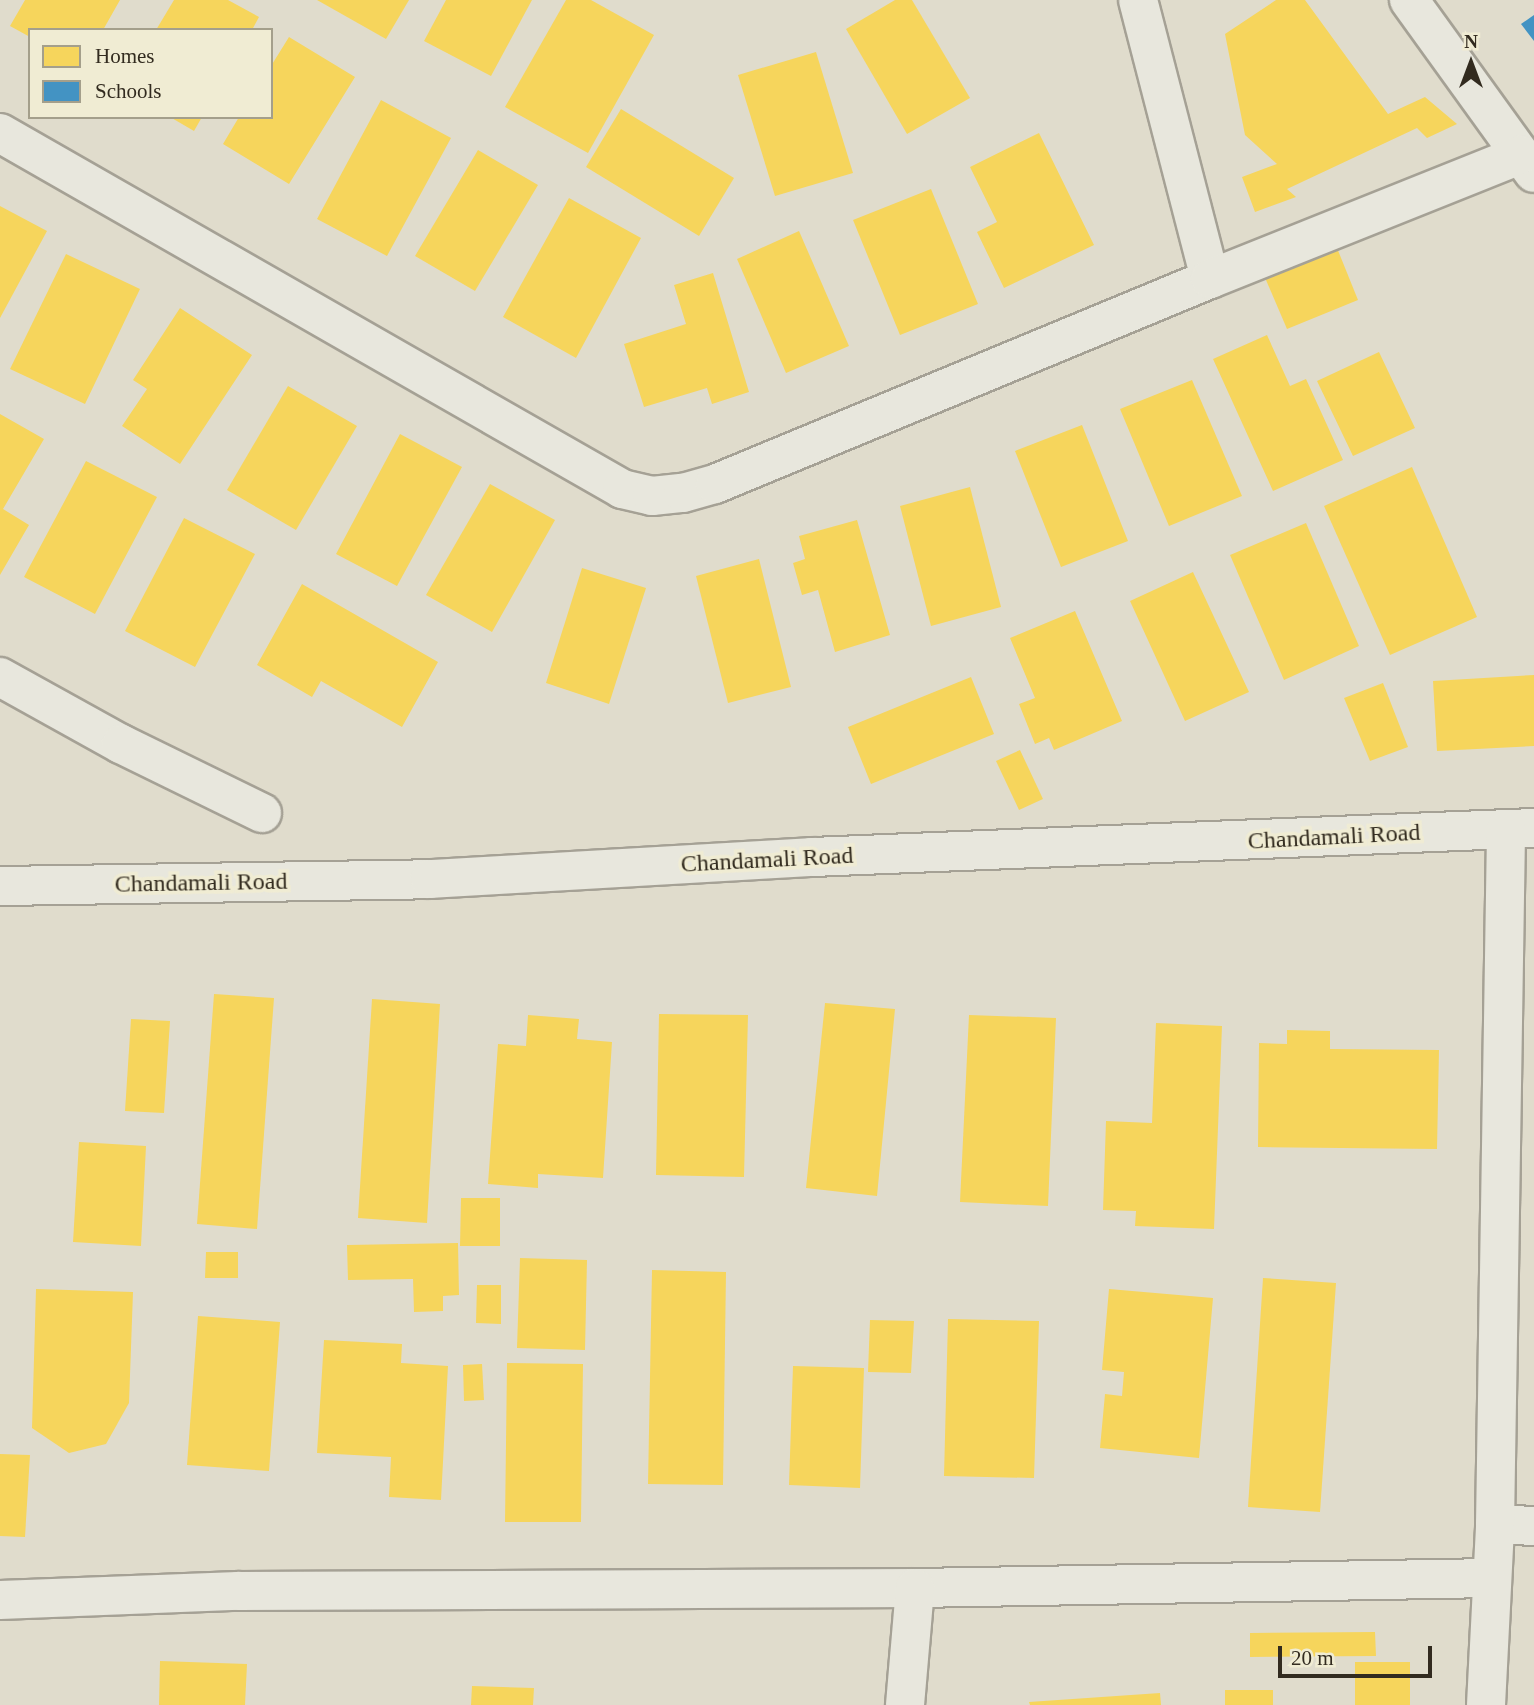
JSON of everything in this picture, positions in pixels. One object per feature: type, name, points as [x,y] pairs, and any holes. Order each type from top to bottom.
[{"type":"street","points":[[1138,0],[1210,279]]},
{"type":"street","points":[[0,134],[622,489],[652,496],[683,493],[715,484],[1210,279],[1527,164],[1409,0]]},
{"type":"street","points":[[0,677],[121,744],[262,813]]},
{"type":"street","points":[[1486,1705],[1519,1114],[1520,828]]},
{"type":"street","name":"Chandamali Road","points":[[0,886],[430,879],[812,857],[1520,828]]},
{"type":"street","points":[[1495,1525],[1534,1526]]},
{"type":"street","points":[[0,1600],[238,1591],[915,1588],[1492,1578]]},
{"type":"street","points":[[905,1705],[915,1588]]},
{"type":"building: Homes","points":[[25,0],[120,0],[104,28],[28,28],[28,36],[10,26]]},
{"type":"building: Homes","points":[[174,0],[228,0],[259,17],[253,28],[157,28]]},
{"type":"building: Homes","points":[[317,0],[409,0],[386,39]]},
{"type":"building: Homes","points":[[446,0],[532,0],[491,76],[424,41]]},
{"type":"building: Homes","points":[[566,0],[591,0],[654,35],[588,153],[505,107]]},
{"type":"building: Homes","points":[[895,0],[912,0],[970,98],[907,134],[846,29]]},
{"type":"building: Homes","points":[[1276,0],[1305,0],[1388,114],[1425,97],[1457,124],[1427,138],[1417,128],[1287,189],[1296,197],[1255,212],[1242,177],[1277,164],[1245,135],[1225,34]]},
{"type":"building: Homes","points":[[289,37],[355,77],[289,184],[223,144],[238,119],[273,119],[273,63]]},
{"type":"building: Homes","points":[[816,52],[853,173],[775,196],[738,75]]},
{"type":"building: Homes","points":[[381,100],[451,138],[387,256],[317,219]]},
{"type":"building: Homes","points":[[621,109],[734,178],[699,236],[586,167]]},
{"type":"building: Homes","points":[[173,119],[201,119],[194,131]]},
{"type":"building: Homes","points":[[1039,133],[1094,245],[1004,288],[977,232],[997,222],[970,167]]},
{"type":"building: Homes","points":[[478,150],[538,185],[475,291],[415,256]]},
{"type":"building: Homes","points":[[931,189],[978,304],[900,335],[853,220]]},
{"type":"building: Homes","points":[[569,198],[641,238],[576,358],[503,317]]},
{"type":"building: Homes","points":[[0,206],[47,231],[0,318]]},
{"type":"building: Homes","points":[[799,231],[849,346],[786,373],[737,259]]},
{"type":"building: Homes","points":[[1335,243],[1358,300],[1287,329],[1263,273]]},
{"type":"building: Homes","points":[[66,254],[140,289],[85,404],[10,369]]},
{"type":"building: Homes","points":[[713,273],[749,392],[712,404],[707,388],[644,407],[624,344],[686,324],[674,285]]},
{"type":"building: Homes","points":[[180,308],[252,355],[180,464],[122,426],[147,389],[133,380]]},
{"type":"building: Homes","points":[[1267,335],[1290,386],[1306,379],[1343,460],[1273,491],[1213,359]]},
{"type":"building: Homes","points":[[1379,352],[1415,428],[1353,456],[1317,381]]},
{"type":"building: Homes","points":[[1192,380],[1242,496],[1169,526],[1120,409]]},
{"type":"building: Homes","points":[[288,386],[357,426],[296,530],[227,490]]},
{"type":"building: Homes","points":[[0,414],[44,439],[3,509],[29,525],[0,575]]},
{"type":"building: Homes","points":[[1082,425],[1128,541],[1061,567],[1015,451]]},
{"type":"building: Homes","points":[[400,434],[462,467],[397,586],[336,554]]},
{"type":"building: Homes","points":[[86,461],[157,497],[95,614],[24,577]]},
{"type":"building: Homes","points":[[1412,467],[1477,617],[1390,655],[1324,506]]},
{"type":"building: Homes","points":[[490,484],[555,520],[492,632],[426,595]]},
{"type":"building: Homes","points":[[970,487],[1001,607],[931,626],[900,506]]},
{"type":"building: Homes","points":[[184,518],[255,554],[195,667],[125,631]]},
{"type":"building: Homes","points":[[857,520],[890,635],[835,652],[818,590],[802,595],[793,563],[805,559],[799,536]]},
{"type":"building: Homes","points":[[1306,523],[1359,646],[1284,680],[1230,555]]},
{"type":"building: Homes","points":[[759,559],[791,687],[728,703],[696,576]]},
{"type":"building: Homes","points":[[582,568],[646,588],[609,704],[546,683]]},
{"type":"building: Homes","points":[[1193,572],[1249,692],[1185,721],[1130,601]]},
{"type":"building: Homes","points":[[302,584],[438,662],[402,727],[321,681],[312,697],[257,665]]},
{"type":"building: Homes","points":[[1075,611],[1122,721],[1054,750],[1049,738],[1035,744],[1019,704],[1035,698],[1010,638]]},
{"type":"building: Homes","points":[[1534,675],[1534,746],[1437,751],[1433,681]]},
{"type":"building: Homes","points":[[971,677],[994,734],[871,784],[848,727]]},
{"type":"building: Homes","points":[[1383,683],[1408,747],[1370,761],[1344,698]]},
{"type":"building: Homes","points":[[1020,750],[1043,799],[1019,810],[996,761]]},
{"type":"building: Homes","points":[[214,994],[274,998],[257,1229],[197,1224]]},
{"type":"building: Homes","points":[[372,999],[440,1004],[427,1223],[358,1218]]},
{"type":"building: Homes","points":[[825,1003],[895,1009],[877,1196],[806,1188]]},
{"type":"building: Homes","points":[[659,1014],[748,1015],[744,1177],[656,1175]]},
{"type":"building: Homes","points":[[528,1015],[579,1019],[577,1039],[612,1042],[603,1178],[538,1174],[538,1188],[488,1184],[498,1044],[526,1046]]},
{"type":"building: Homes","points":[[969,1015],[1056,1018],[1048,1206],[960,1202]]},
{"type":"building: Homes","points":[[131,1019],[170,1021],[164,1113],[125,1111]]},
{"type":"building: Homes","points":[[1156,1023],[1222,1026],[1214,1229],[1135,1226],[1136,1211],[1103,1210],[1106,1121],[1152,1123]]},
{"type":"building: Homes","points":[[1287,1030],[1330,1031],[1330,1049],[1439,1050],[1437,1149],[1258,1147],[1259,1043],[1287,1044]]},
{"type":"building: Homes","points":[[79,1142],[146,1146],[141,1246],[73,1242]]},
{"type":"building: Homes","points":[[461,1198],[500,1198],[500,1246],[460,1246]]},
{"type":"building: Homes","points":[[458,1243],[459,1295],[443,1296],[443,1311],[414,1312],[413,1279],[348,1280],[347,1245]]},
{"type":"building: Homes","points":[[206,1252],[238,1252],[238,1278],[205,1278]]},
{"type":"building: Homes","points":[[520,1258],[587,1260],[585,1350],[517,1348]]},
{"type":"building: Homes","points":[[652,1270],[726,1272],[723,1485],[648,1484]]},
{"type":"building: Homes","points":[[1263,1278],[1336,1283],[1320,1512],[1248,1507]]},
{"type":"building: Homes","points":[[477,1285],[501,1285],[501,1324],[476,1323]]},
{"type":"building: Homes","points":[[36,1289],[133,1292],[129,1403],[106,1444],[69,1453],[32,1428]]},
{"type":"building: Homes","points":[[1109,1289],[1213,1298],[1199,1458],[1100,1448],[1105,1394],[1122,1396],[1124,1372],[1102,1370]]},
{"type":"building: Homes","points":[[198,1316],[280,1322],[269,1471],[187,1465]]},
{"type":"building: Homes","points":[[948,1319],[1039,1321],[1034,1478],[944,1476]]},
{"type":"building: Homes","points":[[870,1320],[914,1321],[911,1373],[868,1372]]},
{"type":"building: Homes","points":[[324,1340],[402,1344],[401,1363],[448,1366],[441,1500],[389,1497],[391,1457],[317,1453]]},
{"type":"building: Homes","points":[[507,1363],[583,1364],[581,1522],[505,1522]]},
{"type":"building: Homes","points":[[482,1364],[484,1400],[464,1401],[463,1365]]},
{"type":"building: Homes","points":[[793,1366],[864,1368],[860,1488],[789,1485]]},
{"type":"building: Homes","points":[[0,1454],[30,1455],[25,1537],[0,1536]]},
{"type":"building: Homes","points":[[1375,1632],[1376,1656],[1250,1657],[1250,1633]]},
{"type":"building: Homes","points":[[160,1661],[247,1664],[245,1705],[159,1705]]},
{"type":"building: Homes","points":[[1355,1662],[1410,1662],[1410,1705],[1355,1705]]},
{"type":"building: Homes","points":[[472,1686],[534,1688],[533,1705],[471,1705]]},
{"type":"building: Homes","points":[[1225,1690],[1273,1690],[1273,1705],[1225,1705]]},
{"type":"building: Homes","points":[[1160,1693],[1161,1705],[1030,1705],[1029,1702]]},
{"type":"building: Schools","points":[[1534,15],[1534,41],[1521,24]]}]
